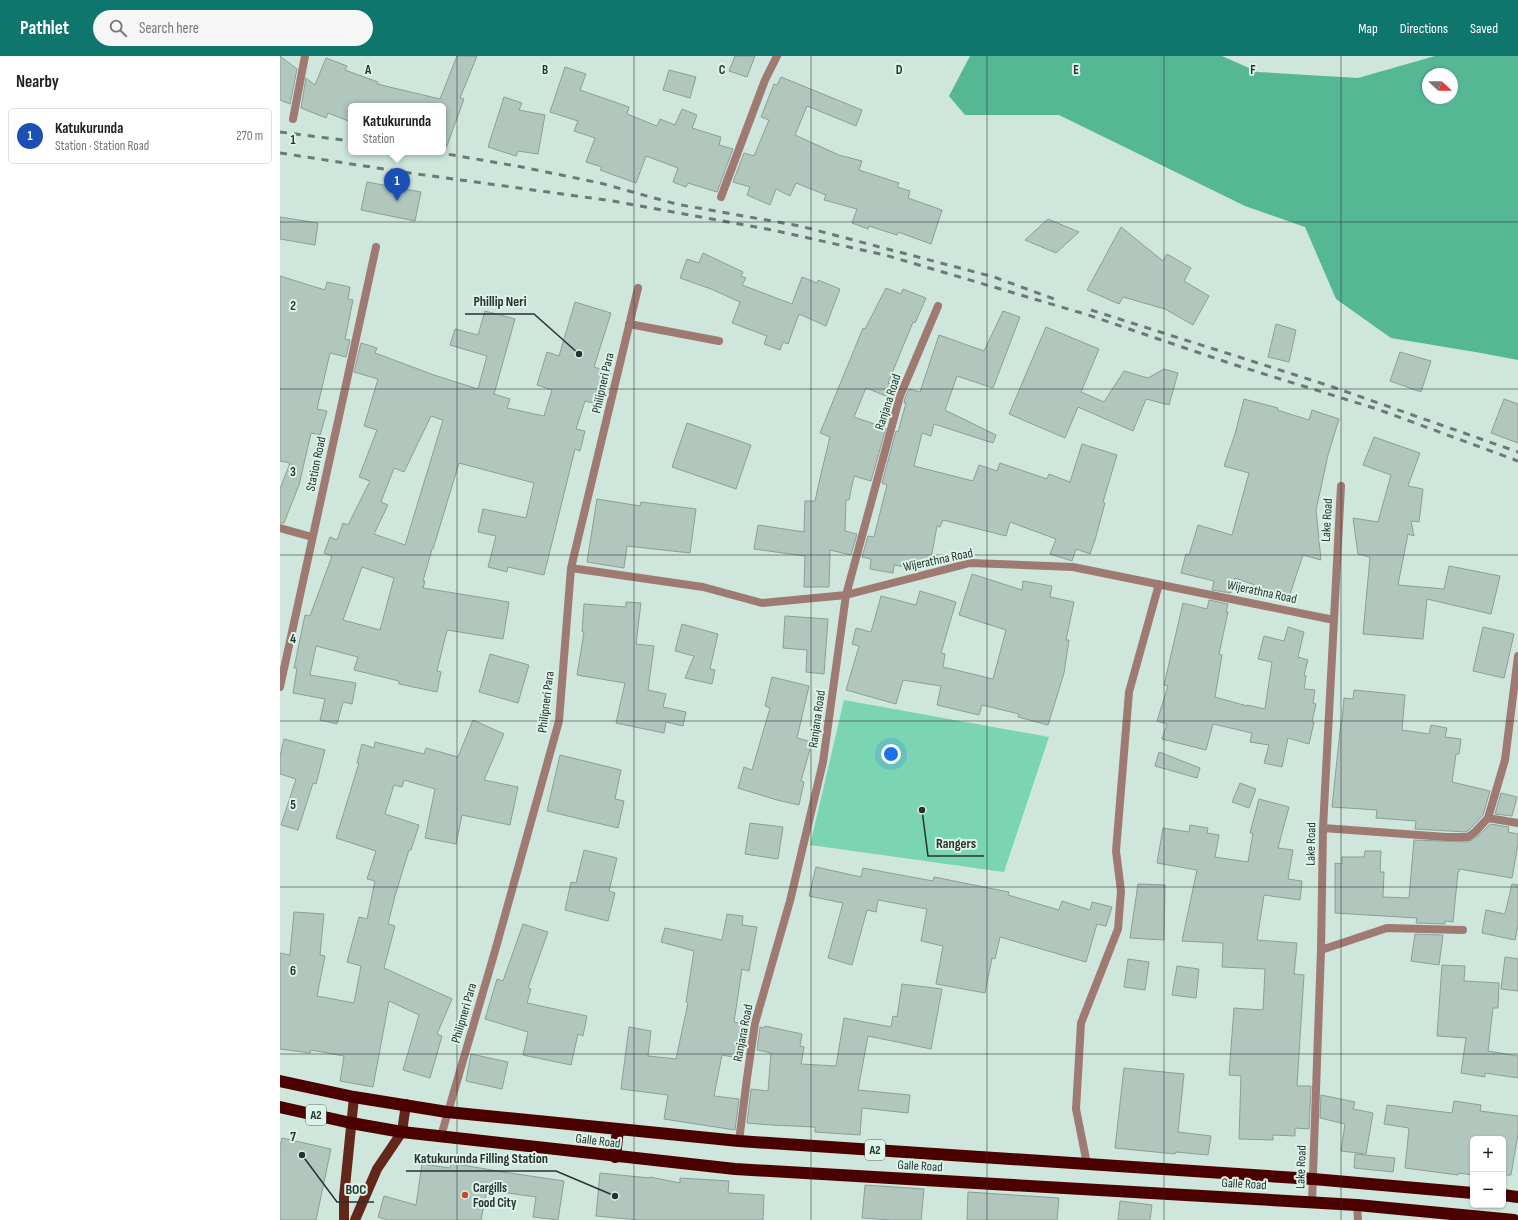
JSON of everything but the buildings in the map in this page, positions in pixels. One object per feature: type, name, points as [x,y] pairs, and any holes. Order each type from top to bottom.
[{"type":"highway","name":"Galle Road","points":[[280,1081],[354,1097],[406,1104],[447,1112],[739,1141],[1313,1179],[1470,1193]]},
{"type":"highway","name":"Galle Road","points":[[280,1107],[351,1123],[402,1132],[615,1157],[735,1169],[1358,1205],[1514,1220]]},
{"type":"highway","points":[[615,1157],[618,1129]]},
{"type":"highway","points":[[1506,1195],[1518,1197]]},
{"type":"main road","points":[[344,1220],[344,1197],[354,1097]]},
{"type":"main road","points":[[354,1220],[377,1169],[402,1132],[406,1104]]},
{"type":"street","points":[[293,119],[305,56]]},
{"type":"street","points":[[721,197],[765,80],[777,56]]},
{"type":"street","name":"Station Road","points":[[280,687],[376,247]]},
{"type":"street","name":"Philipneri Para","points":[[441,1136],[495,951],[559,721],[571,568],[638,288]]},
{"type":"street","name":"Ranjana Road","points":[[739,1141],[746,1078],[755,1023],[790,901],[823,762],[846,595],[900,396],[938,306]]},
{"type":"street","points":[[629,324],[719,341]]},
{"type":"street","name":"Lake Road","points":[[1312,1202],[1315,1074],[1321,950],[1323,828],[1341,486]]},
{"type":"street","points":[[280,528],[312,537]]},
{"type":"street","name":"Wijerathna Road","points":[[571,568],[703,587],[762,603],[846,595],[970,563],[1073,567],[1334,620]]},
{"type":"street","points":[[1087,1164],[1076,1109],[1081,1023],[1118,929],[1121,891],[1116,851],[1129,692],[1159,584]]},
{"type":"street","points":[[1323,828],[1446,837],[1468,837],[1476,832],[1488,818],[1505,760],[1518,656]]},
{"type":"street","points":[[1488,818],[1518,823]]},
{"type":"street","points":[[1321,950],[1387,928],[1464,930]]},
{"type":"street","points":[[1358,1205],[1358,1220]]},
{"type":"shaded area","points":[[970,56],[1222,56],[1258,72],[1358,78],[1435,56],[1518,56],[1518,360],[1391,338],[1336,299],[1305,227],[1245,206],[1059,115],[965,115],[949,96]]},
{"type":"shaded area","points":[[844,700],[1049,737],[1004,872],[810,845]]},
{"type":"railway","points":[[280,132],[348,141]]},
{"type":"railway","points":[[280,153],[410,173],[613,201],[772,230],[885,255],[1085,314],[1232,364],[1377,409],[1518,461]]},
{"type":"railway","points":[[446,154],[522,167],[600,183],[676,204],[800,226],[994,277],[1057,300]]},
{"type":"railway","points":[[1091,310],[1330,386],[1518,452]]},
{"type":"place","name":"Katukurunda","points":[[397,201]]},
{"type":"place","name":"Phillip Neri","points":[[579,354]]},
{"type":"place","name":"Rangers","points":[[922,810]]},
{"type":"place","name":"BOC","points":[[302,1155]]},
{"type":"place","name":"Cargills Food City","points":[[465,1195]]},
{"type":"place","name":"Katukurunda Filling Station","points":[[615,1196]]}]
